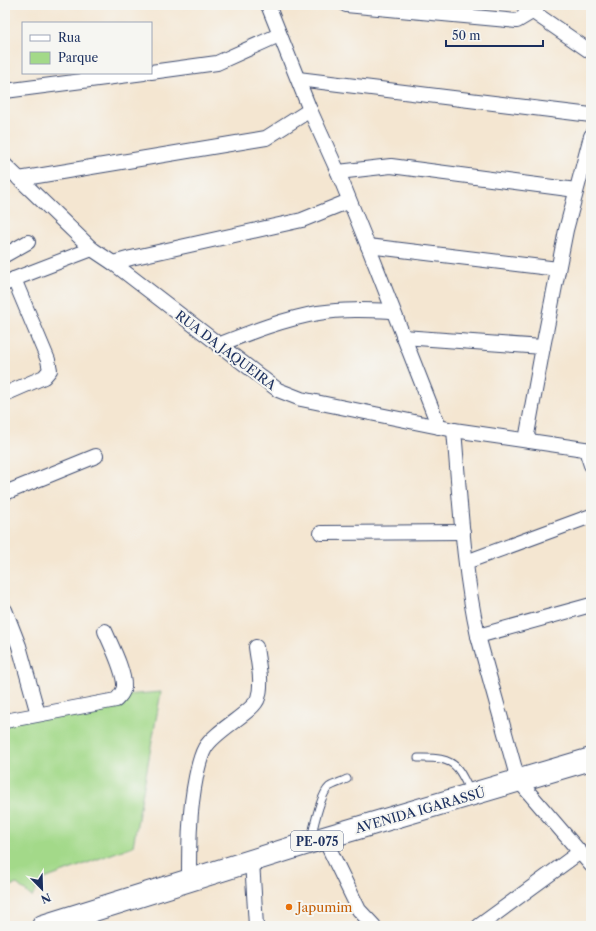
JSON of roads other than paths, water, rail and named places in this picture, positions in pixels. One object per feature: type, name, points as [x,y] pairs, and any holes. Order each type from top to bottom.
[{"type":"main road","name":"AVENIDA IGARASSÚ","points":[[43,926],[88,919],[189,880],[591,759]]},
{"type":"street","points":[[268,5],[310,110],[338,172],[439,426]]},
{"type":"street","points":[[346,5],[517,21],[528,9],[591,52]]},
{"type":"street","points":[[152,72],[217,63],[280,35]]},
{"type":"street","points":[[5,91],[136,74]]},
{"type":"street","points":[[298,79],[591,115]]},
{"type":"street","points":[[19,179],[266,138],[310,110]]},
{"type":"street","points":[[526,440],[558,269],[576,190],[591,136]]},
{"type":"street","name":"RUA DA JAQUEIRA","points":[[5,165],[92,249],[278,390],[301,399],[454,430],[588,450]]},
{"type":"street","points":[[338,172],[391,166],[576,190]]},
{"type":"street","points":[[112,263],[302,220],[349,201]]},
{"type":"street","points":[[5,255],[28,242]]},
{"type":"street","points":[[368,246],[558,269]]},
{"type":"street","points":[[5,394],[44,377],[50,370],[48,360],[9,282],[92,249]]},
{"type":"street","points":[[218,345],[272,324],[318,313],[346,310],[392,311]]},
{"type":"street","points":[[403,337],[543,346]]},
{"type":"street","points":[[454,430],[466,562],[473,614],[518,780],[591,865]]},
{"type":"street","points":[[588,450],[591,465]]},
{"type":"street","points":[[5,493],[96,456]]},
{"type":"street","points":[[466,562],[591,516]]},
{"type":"street","points":[[320,533],[463,532]]},
{"type":"street","points":[[478,636],[591,605]]},
{"type":"street","points":[[5,610],[19,646],[38,714]]},
{"type":"street","points":[[5,721],[116,700],[122,695],[124,688],[123,676],[105,631]]},
{"type":"street","points":[[189,880],[189,822],[199,762],[205,748],[215,735],[250,709],[258,700],[260,683],[256,647]]},
{"type":"street","points":[[317,841],[359,910],[374,926]]},
{"type":"street","points":[[479,926],[494,921],[580,852]]},
{"type":"street","points":[[252,861],[256,926]]},
{"type":"lane","points":[[418,758],[445,760],[457,768],[472,795]]},
{"type":"lane","points":[[317,841],[317,816],[322,800],[329,788],[347,779]]},
{"type":"place","name":"Japumim","points":[[289,907]]}]
